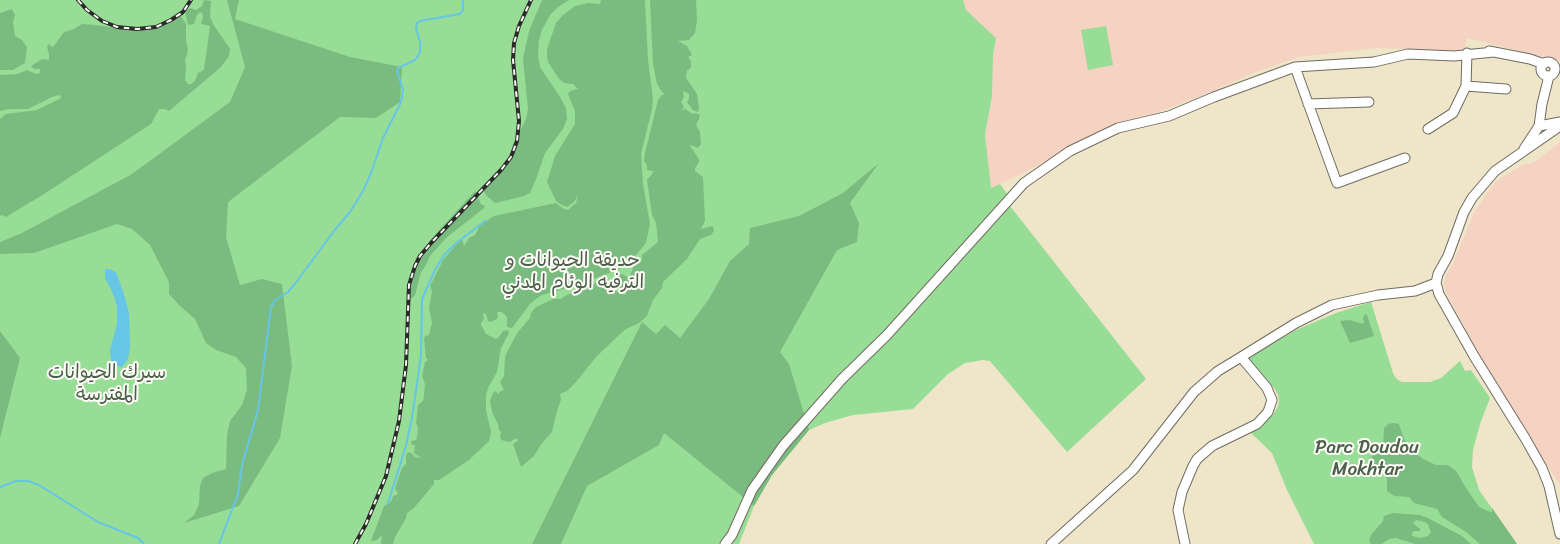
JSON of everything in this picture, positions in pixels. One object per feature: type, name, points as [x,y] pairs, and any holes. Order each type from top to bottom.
[{"type":"street","points":[[1428,130],[1453,113],[1466,86],[1466,50]]},
{"type":"street","points":[[725,544],[732,535],[752,490],[783,446],[842,379],[936,282],[1024,183],[1070,151],[1118,128],[1169,116],[1295,67],[1374,62],[1408,54],[1454,56],[1466,50],[1494,52],[1530,59],[1550,70],[1544,91],[1539,126],[1523,152]]},
{"type":"street","points":[[1295,67],[1338,182],[1406,158]]},
{"type":"street","points":[[1466,86],[1506,89]]},
{"type":"street","points":[[1308,104],[1369,102]]},
{"type":"street","points":[[1539,126],[1560,122]]},
{"type":"street","points":[[1560,126],[1505,164],[1485,182],[1472,198],[1464,212],[1448,256],[1438,274],[1436,284],[1439,294],[1474,356],[1526,438],[1544,474],[1549,486],[1560,534]]},
{"type":"street","points":[[1051,544],[1133,470],[1194,392],[1218,371],[1296,323],[1332,305],[1378,295],[1415,290],[1436,284]]},
{"type":"street","points":[[1184,544],[1178,510],[1182,492],[1192,466],[1212,446],[1256,424],[1268,412],[1272,400],[1267,388],[1241,357]]},
{"type":"street","points":[[1549,486],[1560,489]]},
{"type":"shaded area","points":[[963,0],[1560,0],[1560,61],[1467,38],[1464,51],[1376,48],[1299,57],[1256,72],[1201,96],[1155,113],[1126,120],[991,188],[985,134],[992,97],[993,56],[996,38],[965,10]]},
{"type":"shaded area","points":[[1560,142],[1560,485],[1497,388],[1445,290],[1444,282],[1475,211],[1495,182],[1524,164],[1536,161]]},
{"type":"green space","name":"حديقة الحيوانات و الترفيه الوئام المدني","points":[[0,0],[963,0],[966,10],[996,38],[993,56],[992,97],[985,134],[991,188],[1000,184],[1008,195],[1010,206],[1146,379],[1067,452],[990,361],[983,360],[965,363],[948,374],[913,409],[853,415],[809,430],[772,475],[754,506],[739,544],[0,544]]},
{"type":"green space","points":[[204,0],[211,1],[210,16],[213,24],[230,49],[229,56],[221,67],[169,111],[159,109],[151,124],[44,194],[6,217],[0,216],[0,119],[6,114],[37,110],[61,98],[61,96],[52,97],[28,109],[0,111],[0,75],[17,74],[27,70],[36,74],[40,73],[40,69],[34,69],[31,66],[42,59],[49,60],[48,44],[53,47],[64,32],[82,24],[128,30],[145,30],[162,24],[179,13],[186,24],[188,50],[185,61],[185,80],[188,84],[191,84],[195,81],[198,73],[204,70],[210,26],[201,24],[203,16],[200,12],[194,24],[188,25],[185,11],[190,8],[196,10],[202,6]]},
{"type":"green space","points":[[227,0],[239,0],[235,19],[350,57],[402,67],[400,102],[376,118],[340,117],[228,202],[226,237],[240,285],[262,279],[282,284],[292,366],[280,438],[239,506],[184,523],[194,515],[199,504],[200,486],[203,478],[226,469],[227,435],[230,421],[242,405],[247,390],[246,368],[236,357],[216,350],[206,343],[195,319],[169,294],[169,282],[150,245],[132,229],[117,224],[34,253],[0,254],[0,242],[22,233],[132,174],[230,102],[245,67]]},
{"type":"green space","points":[[542,0],[569,0],[550,15],[539,40],[538,55],[540,67],[566,108],[567,119],[563,129],[545,153],[530,193],[495,203],[483,190],[512,157],[519,133],[526,119],[528,109],[523,59],[529,31]]},
{"type":"green space","points":[[601,0],[645,0],[648,60],[653,99],[641,154],[643,184],[650,224],[646,243],[620,269],[574,286],[542,295],[530,304],[512,328],[507,327],[507,317],[502,312],[497,312],[497,319],[490,322],[486,314],[483,313],[484,319],[481,325],[486,334],[496,339],[503,331],[508,330],[509,333],[501,348],[497,372],[486,395],[486,410],[491,432],[489,441],[469,460],[439,480],[434,480],[434,484],[414,508],[407,513],[393,544],[381,544],[382,535],[377,540],[371,541],[384,506],[391,502],[393,496],[398,494],[395,488],[402,468],[406,464],[406,454],[410,452],[415,457],[421,458],[414,453],[415,445],[412,445],[411,441],[416,440],[417,437],[418,405],[423,401],[424,396],[425,384],[422,376],[425,362],[428,360],[426,358],[424,339],[425,336],[429,335],[432,323],[429,308],[432,291],[430,286],[443,260],[462,239],[464,246],[469,238],[475,235],[480,225],[494,216],[556,203],[568,210],[576,203],[578,195],[574,202],[567,207],[560,204],[556,201],[547,182],[555,156],[575,124],[575,111],[568,94],[570,91],[578,89],[573,84],[564,83],[559,79],[548,62],[547,49],[556,23],[562,16],[575,6],[588,3],[600,4]]},
{"type":"green space","points":[[650,0],[696,0],[697,20],[695,33],[689,40],[678,41],[687,46],[692,55],[688,57],[691,61],[691,67],[687,71],[686,78],[697,94],[699,108],[698,112],[693,110],[687,102],[689,94],[683,91],[684,97],[681,102],[684,107],[681,111],[685,109],[693,114],[700,115],[696,125],[700,132],[701,144],[698,148],[690,146],[699,159],[695,171],[703,177],[705,221],[701,229],[712,226],[714,231],[711,235],[700,239],[687,259],[663,282],[662,288],[653,300],[647,316],[619,335],[596,357],[567,391],[560,394],[561,400],[552,432],[534,456],[521,467],[513,444],[518,441],[516,438],[510,442],[501,440],[500,434],[502,433],[492,412],[490,401],[494,392],[496,391],[498,394],[504,390],[500,382],[504,376],[505,357],[518,332],[530,318],[531,313],[536,307],[553,299],[561,299],[600,281],[606,280],[613,290],[625,295],[624,287],[615,288],[612,279],[616,275],[622,274],[629,278],[634,264],[640,262],[642,255],[658,242],[647,180],[653,171],[647,170],[647,165],[644,161],[658,100],[665,94],[657,84],[653,64]]},
{"type":"green space","points":[[12,9],[15,15],[13,22],[15,36],[22,40],[27,47],[25,63],[13,70],[0,70],[0,13]]},
{"type":"green space","points":[[1106,26],[1113,65],[1088,70],[1081,30]]},
{"type":"green space","points":[[879,163],[850,203],[859,223],[857,242],[837,250],[780,352],[789,364],[809,430],[772,475],[754,506],[664,433],[659,445],[587,486],[561,544],[532,544],[642,322],[656,334],[665,325],[680,338],[709,299],[730,261],[749,244],[750,228],[799,216],[843,193]]},
{"type":"green space","points":[[475,191],[481,204],[485,206],[484,208],[446,238],[430,256],[421,272],[415,295],[408,299],[410,280],[418,257],[433,237]]},
{"type":"green space","name":"Parc Doudou Mokhtar","points":[[1371,302],[1393,373],[1398,380],[1402,382],[1430,382],[1441,378],[1460,361],[1465,371],[1471,370],[1490,398],[1473,450],[1472,467],[1479,490],[1517,544],[1314,544],[1287,490],[1272,453],[1249,431],[1273,415],[1279,401],[1275,389],[1248,358],[1296,330],[1336,313]]},
{"type":"green space","points":[[1365,314],[1374,336],[1350,343],[1340,321],[1350,320],[1363,324]]},
{"type":"green space","points":[[0,331],[20,358],[0,438]]},
{"type":"green space","points":[[1388,424],[1399,424],[1404,439],[1412,450],[1423,459],[1436,465],[1448,465],[1457,472],[1479,507],[1490,512],[1492,512],[1492,508],[1517,544],[1480,544],[1466,532],[1442,517],[1437,509],[1414,503],[1409,497],[1394,496],[1387,491],[1387,479],[1373,463],[1371,457],[1383,447],[1384,428]]},
{"type":"green space","points":[[1393,513],[1420,515],[1462,536],[1471,544],[1415,544],[1396,538],[1389,539],[1382,544],[1371,544],[1369,541],[1371,535],[1383,521],[1384,516]],"holes":[[[1416,520],[1428,524],[1431,532],[1428,536],[1420,538],[1412,536],[1414,531],[1420,531],[1413,523]]]},
{"type":"water","points":[[105,269],[116,272],[129,313],[130,347],[128,359],[122,367],[114,365],[111,359],[110,350],[117,324],[117,307],[105,278]]},
{"type":"waterway","points":[[219,544],[238,494],[242,465],[258,410],[271,307],[275,300],[288,292],[294,285],[350,212],[363,191],[383,138],[401,102],[403,89],[397,72],[398,68],[415,60],[420,53],[420,42],[416,29],[417,23],[460,14],[463,10],[463,0]]},
{"type":"waterway","points":[[388,503],[406,446],[412,418],[421,355],[422,299],[444,255],[485,221]]},
{"type":"waterway","points":[[0,487],[16,481],[28,481],[39,485],[98,522],[138,538],[144,544]]},
{"type":"railway","points":[[78,0],[87,10],[102,21],[117,27],[137,29],[156,27],[171,20],[183,12],[191,0]]},
{"type":"railway","points":[[355,544],[366,524],[386,476],[399,421],[406,365],[409,285],[415,266],[420,256],[431,243],[501,170],[511,157],[517,141],[519,121],[513,60],[514,43],[519,26],[531,0]]},
{"type":"park label","name":"سيرك الحيوانات المفترسة","points":[[107,384]]}]
